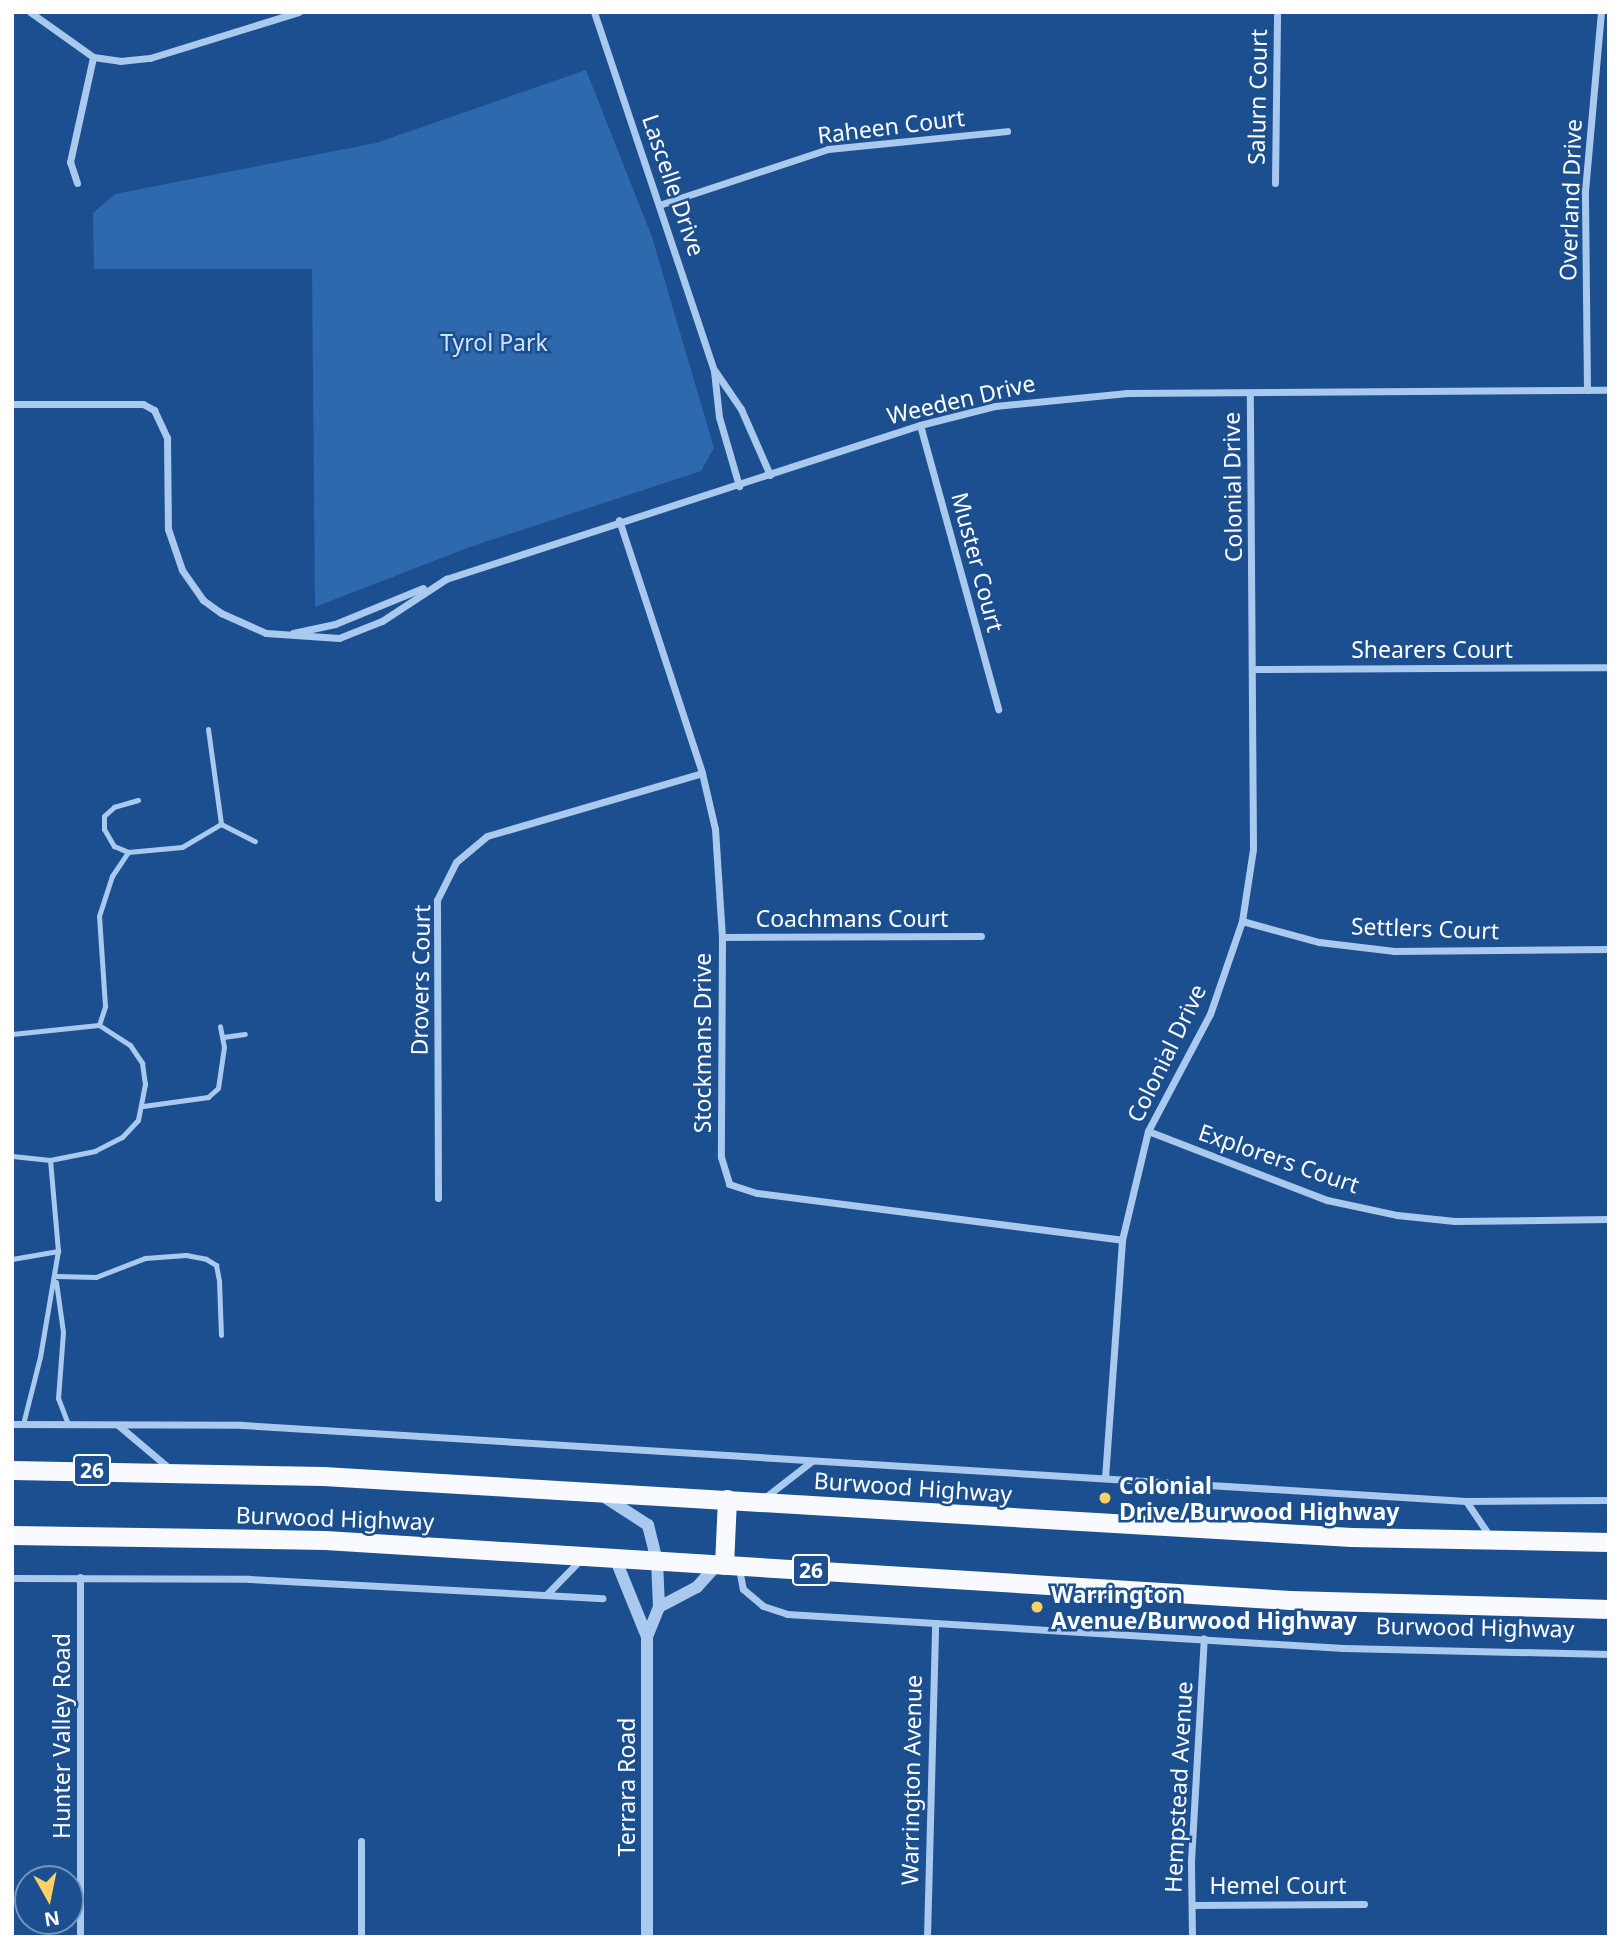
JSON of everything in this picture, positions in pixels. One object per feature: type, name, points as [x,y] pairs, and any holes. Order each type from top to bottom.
[{"type":"highway","name":"Burwood Highway","points":[[12,1470],[172,1470],[1493,1542],[1609,1542]]},
{"type":"highway","points":[[727,1499],[727,1565]]},
{"type":"highway","name":"Burwood Highway","points":[[12,1535],[325,1540],[1290,1600],[1609,1609]]},
{"type":"street","points":[[30,12],[93,57],[150,58],[299,12]]},
{"type":"street","name":"Lascelle Drive","points":[[594,12],[662,204],[715,370],[719,417],[739,485]]},
{"type":"street","name":"Salurn Court","points":[[1275,183],[1277,12]]},
{"type":"street","name":"Overland Drive","points":[[1587,390],[1585,191],[1601,12]]},
{"type":"street","points":[[77,183],[70,162],[93,57]]},
{"type":"street","name":"Raheen Court","points":[[662,204],[828,149],[1007,131]]},
{"type":"street","name":"Lascelle Drive","points":[[715,370],[741,409],[770,475]]},
{"type":"street","name":"Weeden Drive","points":[[282,635],[335,624],[391,598],[619,520],[739,485],[920,425],[1055,397],[1609,390]]},
{"type":"street","name":"Colonial Drive","points":[[1105,1478],[1122,1240],[1148,1131],[1210,1014],[1242,920],[1253,849],[1255,669],[1250,393]]},
{"type":"street","points":[[12,404],[143,404],[154,410],[167,438],[168,529],[182,570],[203,600],[221,614],[266,633],[282,635]]},
{"type":"street","name":"Muster Court","points":[[920,425],[998,709]]},
{"type":"street","name":"Stockmans Drive","points":[[619,520],[702,773],[721,875],[721,1157],[729,1184],[757,1193],[1122,1240]]},
{"type":"street","name":"Weeden Drive","points":[[282,635],[352,635],[382,621],[429,587]]},
{"type":"street","name":"Shearers Court","points":[[1255,669],[1609,667]]},
{"type":"street","name":"Drovers Court","points":[[438,1198],[437,900],[456,862],[487,836],[702,773]]},
{"type":"street","name":"Settlers Court","points":[[1242,920],[1319,942],[1394,950],[1609,949]]},
{"type":"street","name":"Coachmans Court","points":[[722,937],[981,936]]},
{"type":"street","name":"Explorers Court","points":[[1148,1131],[1327,1200],[1397,1215],[1455,1221],[1609,1219]]},
{"type":"street","name":"Burwood Highway","points":[[12,1424],[253,1425],[1465,1501],[1609,1500]]},
{"type":"street","points":[[118,1424],[172,1470]]},
{"type":"street","name":"Burwood Highway","points":[[760,1501],[813,1460]]},
{"type":"street","name":"Terrara Road","points":[[596,1492],[648,1525],[657,1560],[659,1607],[647,1637],[647,1937]]},
{"type":"street","points":[[1465,1501],[1493,1542]]},
{"type":"street","points":[[547,1594],[584,1556]]},
{"type":"street","name":"Terrara Road","points":[[615,1558],[647,1637]]},
{"type":"street","points":[[659,1607],[697,1587],[727,1565]]},
{"type":"street","name":"Burwood Highway","points":[[727,1565],[743,1589],[774,1611],[1343,1648],[1609,1654]]},
{"type":"street","name":"Hunter Valley Road","points":[[80,1577],[80,1937]]},
{"type":"street","points":[[12,1578],[249,1579],[602,1598]]},
{"type":"street","name":"Warrington Avenue","points":[[928,1937],[935,1623]]},
{"type":"street","name":"Hempstead Avenue","points":[[1192,1937],[1204,1638]]},
{"type":"street","points":[[360,1841],[361,1937]]},
{"type":"street","name":"Hemel Court","points":[[1192,1905],[1364,1904]]},
{"type":"lane","points":[[208,729],[221,824]]},
{"type":"lane","points":[[138,800],[114,807],[104,816],[104,829],[114,846],[128,852],[182,847],[221,824]]},
{"type":"lane","points":[[221,824],[255,841]]},
{"type":"lane","points":[[99,1025],[105,1006],[100,916],[112,876],[128,852]]},
{"type":"lane","points":[[12,1034],[99,1025],[130,1045],[142,1063],[144,1106],[122,1137],[94,1150],[50,1160],[12,1156]]},
{"type":"lane","points":[[144,1106],[208,1097],[218,1088],[223,1037],[220,1026]]},
{"type":"lane","points":[[223,1037],[246,1034]]},
{"type":"lane","points":[[23,1424],[58,1251],[50,1160]]},
{"type":"lane","points":[[12,1259],[58,1251]]},
{"type":"lane","points":[[55,1276],[96,1277],[145,1258],[186,1255],[206,1259],[216,1265],[221,1335]]},
{"type":"lane","points":[[55,1276],[63,1332],[58,1398],[68,1425]]},
{"type":"green space","name":"Tyrol Park","points":[[586,70],[652,237],[714,448],[701,471],[470,547],[315,607],[312,269],[94,269],[93,213],[115,194],[376,143]]},
{"type":"place","name":"Colonial Drive/Burwood Highway","points":[[1105,1498]]},
{"type":"place","name":"Warrington Avenue/Burwood Highway","points":[[1037,1607]]}]
